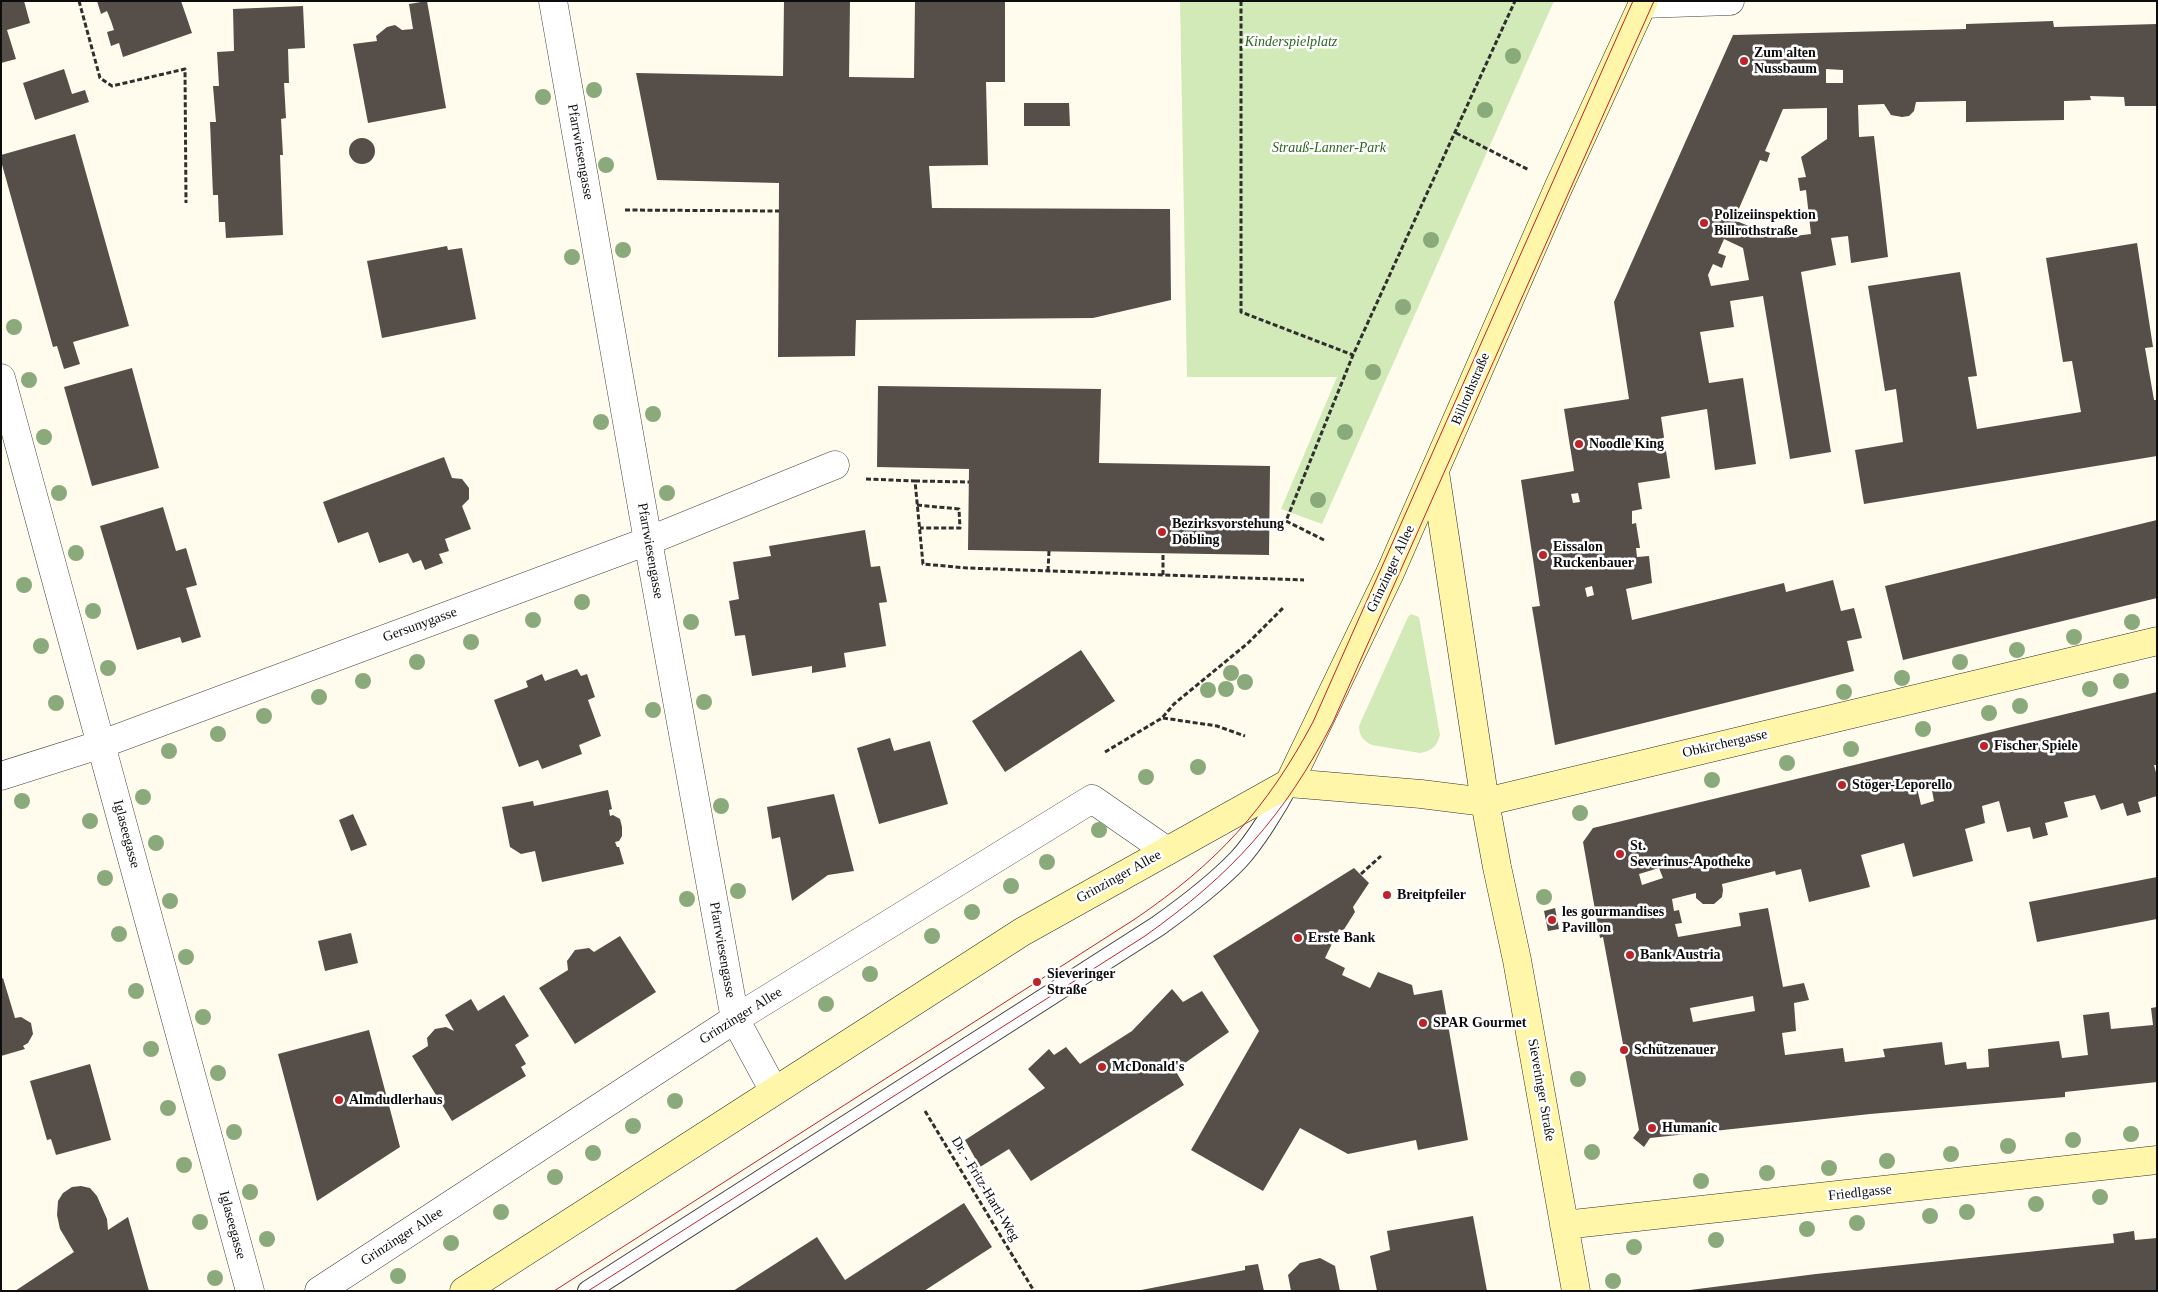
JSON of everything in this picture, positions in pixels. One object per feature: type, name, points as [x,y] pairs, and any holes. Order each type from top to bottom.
[{"type":"street","name":"Pfarrwiesengasse","points":[[553,1],[648,541],[735,1019],[774,1091]]},
{"type":"street","points":[[1643,3],[1730,1]]},
{"type":"street","name":"Billrothstraße","points":[[1434,472],[1559,186],[1643,3]]},
{"type":"street","name":"Iglaseegasse","points":[[1,378],[250,1291]]},
{"type":"street","name":"Gersunygasse","points":[[1,776],[102,744],[648,541],[835,465]]},
{"type":"street","points":[[1434,472],[1485,802]]},
{"type":"street","name":"Grinzinger Allee","points":[[464,1291],[1022,932],[1289,783],[1390,572],[1434,472]]},
{"type":"street","name":"Obkirchergasse","points":[[1289,783],[1421,794],[1485,802],[2157,641]]},
{"type":"street","name":"Grinzinger Allee","points":[[319,1291],[735,1019],[1092,799],[1167,851]]},
{"type":"street","name":"Sieveringer Straße","points":[[1485,802],[1496,867],[1517,960],[1576,1291]]},
{"type":"street","name":"Friedlgasse","points":[[1564,1225],[2157,1160]]},
{"type":"lane","points":[[588,1291],[1158,926],[1210,886],[1240,858],[1279,802],[1289,783]]},
{"type":"path","points":[[79,1],[100,78],[112,86],[185,70],[186,203]]},
{"type":"path","points":[[1242,1],[1241,312],[1354,355]]},
{"type":"path","points":[[1324,540],[1286,521],[1354,355],[1515,1]]},
{"type":"path","points":[[1456,133],[1559,186]]},
{"type":"path","points":[[590,210],[779,211]]},
{"type":"path","points":[[835,465],[869,480],[969,482]]},
{"type":"path","points":[[915,481],[923,564],[1048,571],[1304,580]]},
{"type":"path","points":[[917,505],[959,509],[960,528],[920,528]]},
{"type":"path","points":[[1048,571],[1049,551]]},
{"type":"path","points":[[1163,553],[1163,575]]},
{"type":"path","points":[[1105,752],[1162,718],[1174,704],[1248,643],[1284,607]]},
{"type":"path","points":[[1162,718],[1217,726],[1245,736]]},
{"type":"path","points":[[1361,874],[1381,856]]},
{"type":"path","name":"Dr. - Fritz-Hartl-Weg","points":[[922,1106],[1034,1291]]},
{"type":"green space","name":"Strauß-Lanner-Park","points":[[1180,1],[1554,1],[1322,524],[1281,509],[1337,377],[1187,377]]},
{"type":"green space","points":[[1411,614],[1419,617],[1440,735],[1433,747],[1428,751],[1420,753],[1372,745],[1364,740],[1359,729]]},
{"type":"building","points":[[1,1],[24,1],[30,23],[7,30],[16,59],[1,63]]},
{"type":"building","points":[[97,1],[181,1],[192,33],[123,57],[119,43],[111,46],[107,32],[114,30],[107,11],[101,14]]},
{"type":"building","points":[[427,1],[446,108],[368,123],[353,44],[377,41],[376,36],[387,27],[395,25],[402,30],[413,29],[409,4]]},
{"type":"building","points":[[784,1],[850,1],[849,77],[914,78],[915,1],[1005,1],[1005,82],[986,82],[988,165],[929,166],[932,208],[1170,209],[1171,300],[1093,318],[856,320],[855,356],[778,357],[779,183],[657,180],[636,73],[783,76]]},
{"type":"building","points":[[303,6],[305,48],[288,49],[289,83],[284,83],[286,118],[281,119],[283,155],[280,155],[283,235],[226,238],[225,222],[219,222],[218,195],[213,195],[210,122],[216,122],[213,86],[219,86],[217,52],[234,51],[233,9]]},
{"type":"building","points":[[2053,21],[2054,27],[2157,24],[2157,106],[2125,106],[2124,97],[2090,96],[2091,100],[2064,101],[2064,120],[1966,122],[1966,101],[1916,102],[1914,111],[1909,116],[1902,117],[1891,115],[1884,104],[1858,105],[1859,137],[1874,136],[1888,257],[1851,263],[1848,236],[1831,238],[1836,265],[1801,272],[1831,452],[1790,459],[1763,296],[1730,301],[1734,327],[1700,332],[1709,383],[1743,378],[1756,464],[1715,470],[1707,409],[1661,417],[1670,478],[1638,483],[1642,509],[1632,511],[1632,524],[1636,523],[1640,548],[1636,548],[1637,557],[1649,556],[1652,583],[1626,589],[1632,620],[1784,583],[1786,592],[1833,580],[1841,611],[1854,608],[1862,638],[1847,641],[1854,671],[1555,745],[1532,607],[1540,606],[1521,480],[1574,471],[1564,409],[1629,399],[1614,302],[1733,35],[1966,29],[1966,24]],"holes":[[[1826,69],[1843,70],[1843,83],[1826,83]],[[1827,108],[1827,139],[1801,157],[1806,177],[1798,178],[1800,191],[1806,190],[1811,234],[1778,238],[1734,220],[1760,160],[1767,162],[1770,153],[1765,151],[1783,109]],[[1724,239],[1743,248],[1749,280],[1711,286],[1708,275],[1713,264],[1722,268],[1726,256],[1718,253]],[[1578,493],[1580,502],[1573,503],[1571,494]],[[1592,586],[1594,595],[1587,597],[1585,588]]]},
{"type":"building","points":[[64,69],[72,94],[85,90],[89,102],[35,120],[23,83]]},
{"type":"building","points":[[1024,103],[1069,103],[1070,126],[1024,126]]},
{"type":"building","points":[[75,134],[129,326],[73,342],[80,364],[64,369],[57,346],[53,347],[1,161],[1,155]]},
{"type":"building","points":[[362,138],[371,142],[375,151],[371,160],[362,164],[353,160],[349,151],[353,142]]},
{"type":"building","points":[[2137,243],[2153,347],[2145,348],[2154,400],[2157,400],[2157,456],[1864,504],[1855,450],[1903,442],[1896,389],[1885,391],[1868,286],[1960,272],[1977,376],[1968,377],[1977,429],[2081,412],[2072,361],[2063,362],[2046,258]]},
{"type":"building","points":[[447,246],[448,250],[462,248],[476,319],[382,338],[367,261]]},
{"type":"building","points":[[132,368],[159,468],[92,486],[64,387]]},
{"type":"building","points":[[878,386],[1101,389],[1099,463],[1270,466],[1269,555],[968,550],[969,469],[877,467]]},
{"type":"building","points":[[444,457],[452,478],[462,479],[469,488],[469,499],[462,506],[471,529],[445,539],[449,551],[439,554],[443,563],[425,570],[421,560],[413,563],[408,553],[379,563],[368,532],[338,543],[323,502]]},
{"type":"building","points":[[163,507],[176,551],[186,548],[197,585],[186,588],[201,637],[182,643],[180,637],[137,650],[100,526]]},
{"type":"building","points":[[2157,520],[2157,598],[1903,660],[1885,586]]},
{"type":"building","points":[[865,530],[871,567],[880,566],[887,602],[879,603],[886,646],[844,653],[846,667],[812,673],[812,666],[752,676],[745,635],[735,636],[729,601],[739,599],[733,562],[771,556],[769,546]]},
{"type":"building","points":[[1081,650],[1115,701],[1005,772],[972,721]]},
{"type":"building","points":[[577,669],[581,676],[587,674],[595,697],[588,700],[601,736],[579,745],[582,754],[542,769],[538,760],[519,767],[494,700],[528,687],[526,681],[542,674],[545,681]]},
{"type":"building","points":[[2157,692],[2157,765],[2154,765],[2157,776],[2157,796],[2138,802],[2141,812],[2127,816],[2123,803],[2101,810],[2095,795],[2064,802],[2068,817],[2045,823],[2048,835],[2033,839],[2030,827],[2007,832],[1999,801],[1982,806],[1985,823],[1965,829],[1973,861],[1913,877],[1904,843],[1861,855],[1870,887],[1809,902],[1801,869],[1776,875],[1775,871],[1722,884],[1722,897],[1714,904],[1703,904],[1696,898],[1696,893],[1672,899],[1674,911],[1679,910],[1682,923],[1675,924],[1678,937],[1741,926],[1739,913],[1768,908],[1783,987],[1804,983],[1809,1000],[1794,1003],[1796,1031],[1782,1033],[1785,1055],[1843,1048],[1845,1062],[1885,1057],[1883,1049],[1942,1042],[1945,1065],[1966,1062],[1967,1069],[1989,1067],[1988,1049],[2059,1041],[2062,1058],[2088,1055],[2083,1015],[2109,1012],[2111,1029],[2153,1025],[2151,1008],[2157,1007],[2157,1082],[2065,1092],[2065,1097],[1870,1114],[1650,1138],[1644,1147],[1633,1138],[1639,1130],[1603,937],[1600,938],[1583,842],[1593,828]],"holes":[[[1931,785],[1934,801],[1921,805],[1917,788]],[[1659,868],[1663,878],[1642,885],[1639,874]],[[1753,996],[1755,1011],[1693,1022],[1690,1008]]]},
{"type":"building","points":[[890,738],[894,751],[930,741],[948,804],[879,824],[857,748]]},
{"type":"building","points":[[608,790],[612,809],[609,810],[610,816],[613,815],[620,819],[622,827],[622,836],[619,841],[615,842],[617,847],[619,847],[624,864],[542,882],[535,851],[521,854],[510,847],[502,807],[533,801],[534,806]]},
{"type":"building","points":[[834,794],[854,871],[828,875],[792,901],[780,837],[772,839],[767,807]]},
{"type":"building","points":[[353,814],[367,845],[351,851],[339,820]]},
{"type":"building","points":[[1354,868],[1369,883],[1353,907],[1355,912],[1343,931],[1339,929],[1325,958],[1345,968],[1342,975],[1370,988],[1378,972],[1412,985],[1414,995],[1442,990],[1468,1140],[1418,1150],[1416,1140],[1348,1154],[1300,1128],[1263,1191],[1191,1150],[1259,1031],[1213,956]]},
{"type":"building","points":[[2157,877],[2157,919],[2037,942],[2029,902]]},
{"type":"building","name":"les gourmandises Pavillon","points":[[1555,908],[1559,929],[1548,931],[1544,911]]},
{"type":"building","points":[[351,933],[358,963],[325,971],[318,941]]},
{"type":"building","points":[[620,936],[656,992],[575,1044],[539,988],[568,970],[567,961],[575,950],[589,948],[594,952]]},
{"type":"building","points":[[3,978],[15,1018],[21,1017],[31,1023],[33,1034],[28,1043],[23,1046],[25,1049],[1,1056],[1,979]]},
{"type":"building","points":[[1172,989],[1183,1002],[1202,991],[1229,1032],[1175,1070],[1184,1085],[1031,1181],[1009,1149],[980,1167],[965,1140],[1045,1088],[1028,1069],[1049,1049],[1054,1055],[1066,1047],[1080,1064],[1132,1031]]},
{"type":"building","points":[[504,995],[529,1036],[515,1045],[526,1064],[521,1067],[526,1076],[452,1121],[412,1056],[428,1046],[427,1038],[435,1029],[446,1027],[454,1031],[445,1015],[471,999],[478,1011]]},
{"type":"building","name":"Almdudlerhaus","points":[[369,1030],[400,1147],[317,1201],[278,1054]]},
{"type":"building","points":[[90,1064],[111,1140],[56,1155],[51,1139],[47,1140],[30,1081]]},
{"type":"building","points":[[72,1187],[90,1188],[97,1196],[107,1219],[108,1230],[128,1217],[149,1291],[15,1291],[74,1252],[60,1229],[57,1215],[58,1201],[63,1193]]},
{"type":"building","points":[[964,1203],[992,1247],[924,1291],[733,1291],[817,1237],[845,1280]]},
{"type":"building","points":[[1473,1216],[1487,1291],[1377,1291],[1370,1256],[1390,1250],[1387,1231]]},
{"type":"building","points":[[2134,1231],[2135,1240],[2157,1238],[2157,1291],[1682,1291],[1816,1274],[2114,1243],[2113,1234]]},
{"type":"building","points":[[1320,1258],[1335,1266],[1340,1291],[1291,1291],[1288,1275],[1300,1263]]},
{"type":"building","points":[[1258,1264],[1264,1291],[1136,1291],[1245,1270],[1245,1266]]},
{"type":"tram line","points":[[554,1291],[1135,919],[1191,877],[1215,855],[1258,808],[1277,782],[1313,722],[1633,1]]},
{"type":"tram line","points":[[588,1291],[1145,936],[1204,890],[1230,866],[1275,815],[1295,787],[1333,722],[1654,1]]},
{"type":"place","name":"Zum alten Nussbaum","points":[[1744,61]]},
{"type":"place","name":"Polizeiinspektion Billrothstraße","points":[[1704,223]]},
{"type":"place","name":"Noodle King","points":[[1579,444]]},
{"type":"place","name":"Bezirksvorstehung Döbling","points":[[1162,532]]},
{"type":"place","name":"Eissalon Ruckenbauer","points":[[1543,555]]},
{"type":"place","name":"Fischer Spiele","points":[[1984,746]]},
{"type":"place","name":"Stöger-Leporello","points":[[1842,785]]},
{"type":"place","name":"St. Severinus-Apotheke","points":[[1620,854]]},
{"type":"place","name":"Breitpfeiler","points":[[1387,895]]},
{"type":"place","name":"les gourmandises Pavillon","points":[[1552,920]]},
{"type":"place","name":"Erste Bank","points":[[1298,938]]},
{"type":"place","name":"Bank Austria","points":[[1630,955]]},
{"type":"place","name":"Sieveringer Straße","points":[[1037,982]]},
{"type":"place","name":"SPAR Gourmet","points":[[1423,1023]]},
{"type":"place","name":"Schützenauer","points":[[1624,1050]]},
{"type":"place","name":"McDonald's","points":[[1102,1067]]},
{"type":"place","name":"Almdudlerhaus","points":[[339,1100]]},
{"type":"place","name":"Humanic","points":[[1652,1128]]},
{"type":"park label","name":"Kinderspielplatz","points":[[1291,42]]}]
